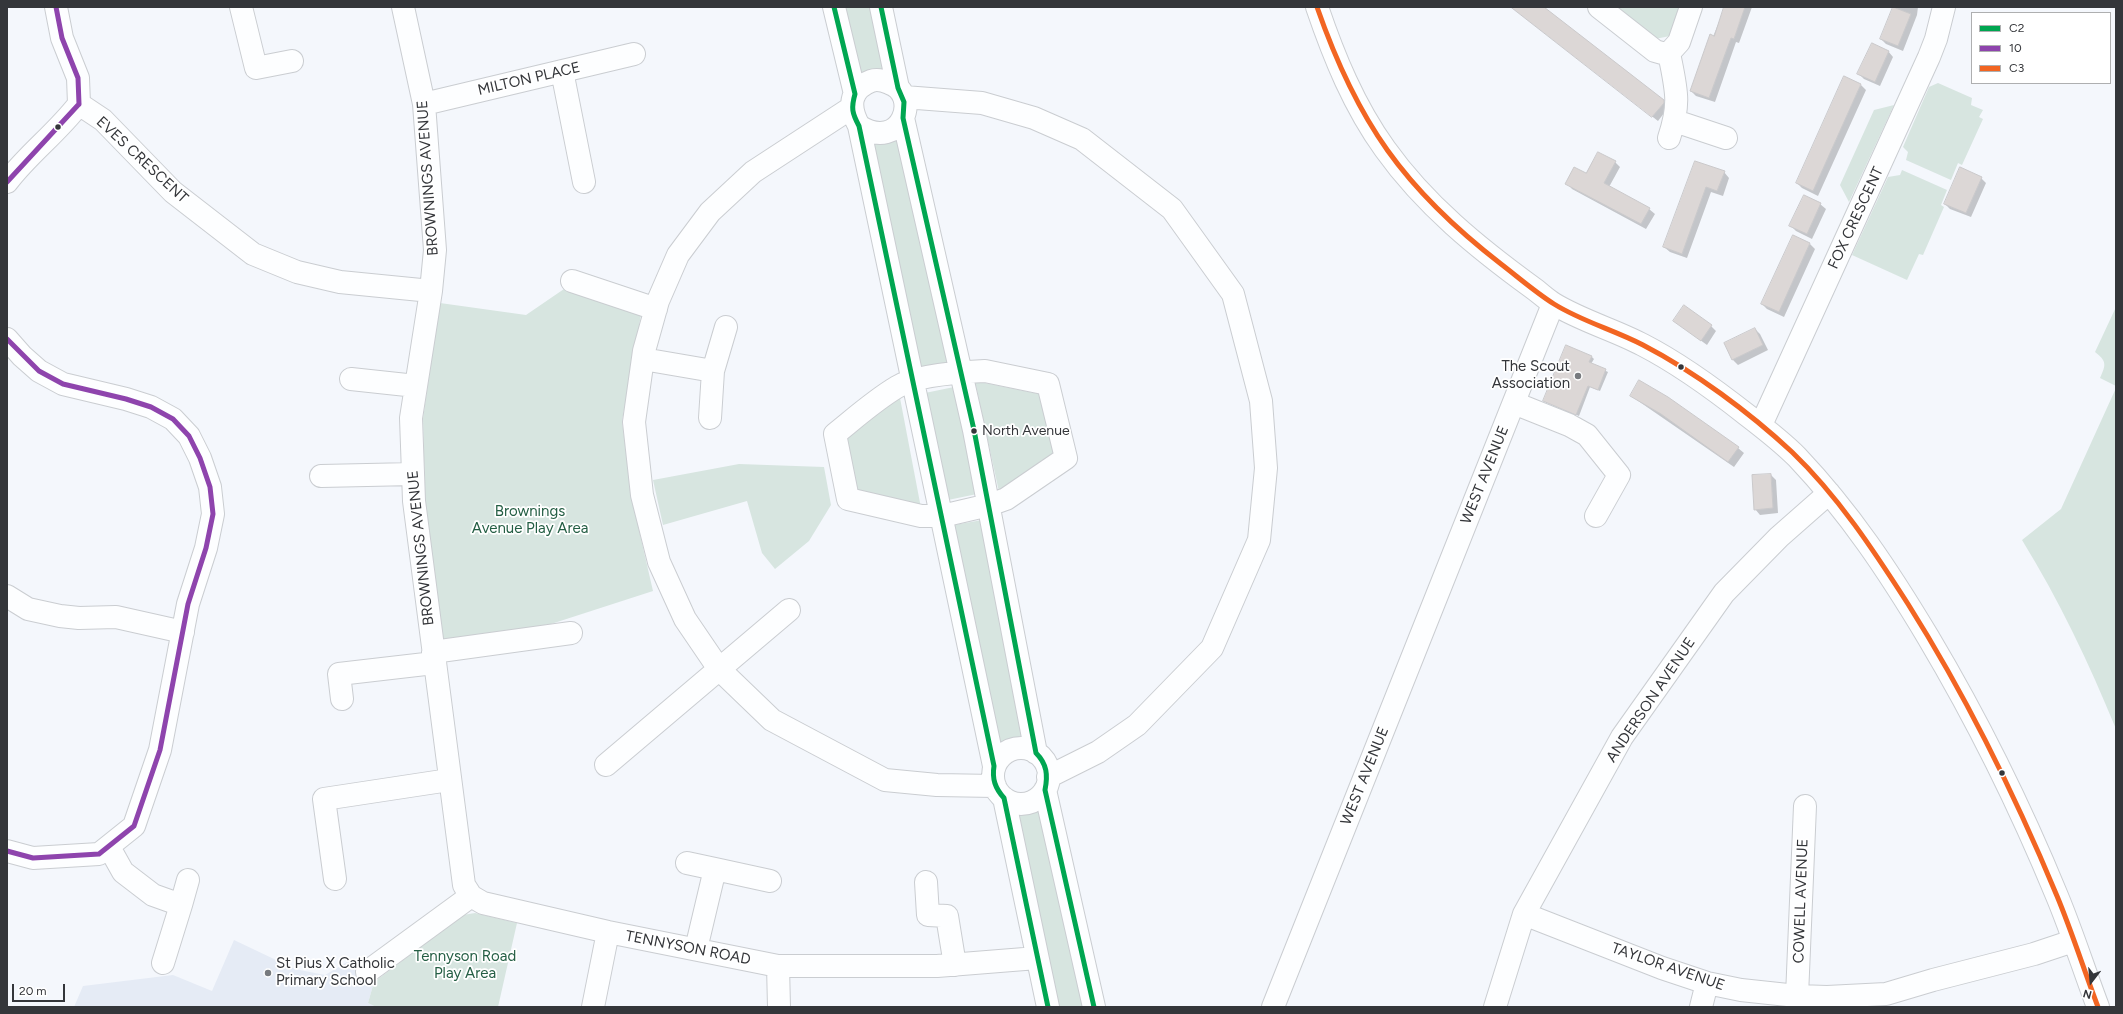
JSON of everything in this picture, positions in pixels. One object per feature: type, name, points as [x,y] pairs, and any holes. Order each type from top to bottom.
[{"type":"street","points":[[7,182],[18,168],[64,124],[79,104],[78,78],[62,38],[56,7]]},
{"type":"street","points":[[241,7],[256,68],[292,61]]},
{"type":"street","name":"BROWNINGS AVENUE","points":[[403,7],[424,104],[435,250],[431,291],[411,418],[414,501],[449,780],[464,885],[471,896]]},
{"type":"street","points":[[834,7],[998,784],[1048,1007]]},
{"type":"street","points":[[881,7],[990,505],[1036,753],[1046,765],[1047,783],[1094,1007]]},
{"type":"street","points":[[1318,7],[1333,50],[1355,100],[1386,150],[1417,188],[1461,232],[1553,304],[1649,348],[1711,388],[1795,455],[1855,524],[1890,572],[1984,736],[2025,821],[2059,900],[2098,1007]]},
{"type":"street","points":[[1599,7],[1655,51],[1668,53]]},
{"type":"street","points":[[1668,53],[1679,42],[1691,7]]},
{"type":"street","name":"FOX CRESCENT","points":[[1760,426],[1929,57],[1936,39],[1944,7]]},
{"type":"street","points":[[1668,53],[1677,93],[1677,107],[1672,130],[1726,138]]},
{"type":"street","name":"MILTON PLACE","points":[[424,104],[634,54]]},
{"type":"street","points":[[562,71],[584,182]]},
{"type":"street","points":[[855,109],[870,132],[887,133],[899,125],[902,101],[893,84],[880,80],[874,80],[861,86],[855,109],[753,172],[710,212],[678,256],[656,309],[643,359],[634,422],[642,495],[659,562],[685,620],[719,669],[772,720],[885,780],[937,785],[998,784]]},
{"type":"street","points":[[902,101],[982,103],[1034,118],[1082,139],[1172,209],[1233,294],[1261,401],[1266,468],[1259,540],[1212,648],[1137,725],[1098,752],[1047,783],[1040,796],[1026,803],[1012,803],[998,784],[1005,753],[1022,748],[1036,753]]},
{"type":"street","name":"EVES CRESCENT","points":[[79,104],[103,120],[173,192],[253,254],[297,272],[340,282],[431,291]]},
{"type":"street","points":[[572,281],[656,309]]},
{"type":"street","name":"WEST AVENUE","points":[[1273,1007],[1553,304]]},
{"type":"street","points":[[710,418],[713,371],[726,327]]},
{"type":"street","points":[[7,339],[39,371],[57,380],[151,407],[172,419],[189,436],[200,458],[210,487],[213,514],[206,548],[188,604],[160,750],[134,826],[99,854],[33,858],[7,851]]},
{"type":"street","points":[[643,359],[713,371]]},
{"type":"street","points":[[984,371],[1048,384],[1066,458],[1006,499],[990,505],[942,516],[921,516],[848,499],[835,434],[898,386],[913,381],[961,372],[984,371]]},
{"type":"street","points":[[351,379],[416,386]]},
{"type":"street","points":[[1514,403],[1569,425],[1587,435],[1619,475],[1596,516]]},
{"type":"street","points":[[321,476],[413,474]]},
{"type":"street","name":"ANDERSON AVENUE","points":[[1495,1007],[1524,914],[1622,738],[1724,593],[1779,537],[1829,493]]},
{"type":"street","points":[[7,596],[28,609],[60,616],[79,618],[116,617],[183,632]]},
{"type":"street","points":[[606,765],[789,610]]},
{"type":"street","points":[[342,699],[339,674],[571,633]]},
{"type":"street","points":[[335,880],[324,799],[449,780]]},
{"type":"street","name":"COWELL AVENUE","points":[[1797,996],[1805,806]]},
{"type":"street","points":[[109,847],[123,872],[153,895],[181,905]]},
{"type":"street","points":[[687,863],[770,881]]},
{"type":"street","points":[[696,949],[715,869]]},
{"type":"street","points":[[163,963],[188,880]]},
{"type":"street","points":[[926,882],[928,915],[947,916],[955,965]]},
{"type":"street","points":[[367,972],[471,896]]},
{"type":"street","name":"TENNYSON ROAD","points":[[471,896],[483,902],[608,932],[778,966],[955,965],[1037,958]]},
{"type":"street","name":"TAYLOR AVENUE","points":[[1524,914],[1662,968],[1707,983],[1741,990],[1797,996],[1887,1000],[1933,980],[2034,954],[2073,941]]},
{"type":"street","points":[[593,1007],[608,932]]},
{"type":"street","points":[[778,966],[778,1007]]},
{"type":"street","points":[[1701,1007],[1707,983]]},
{"type":"shaded area","name":"St Pius X Catholic Primary School","points":[[234,940],[295,969],[325,975],[354,958],[374,982],[368,1003],[376,1007],[74,1007],[83,986],[173,975],[212,991]]},
{"type":"green space","points":[[843,7],[874,7],[888,72],[859,78]]},
{"type":"green space","points":[[1608,7],[1684,7],[1670,36],[1655,39]]},
{"type":"green space","points":[[1938,83],[1972,98],[1971,105],[1983,110],[1979,117],[1983,119],[1962,165],[1958,163],[1951,180],[1906,160],[1908,152],[1903,147],[1929,87]]},
{"type":"green space","points":[[1894,105],[1849,202],[1840,185],[1874,110]]},
{"type":"green space","points":[[901,138],[950,363],[919,369],[870,144]]},
{"type":"green space","points":[[1902,170],[1947,190],[1941,205],[1944,207],[1923,255],[1919,254],[1907,280],[1852,255],[1888,177],[1900,175]]},
{"type":"green space","name":"Brownings Avenue Play Area","points":[[564,289],[641,315],[622,421],[633,504],[653,591],[551,624],[443,641],[426,537],[423,418],[440,303],[526,315]]},
{"type":"green space","points":[[2116,307],[2116,386],[2100,378],[2104,364],[2102,358],[2095,352]]},
{"type":"green space","points":[[975,381],[1044,395],[1057,451],[999,492]]},
{"type":"green space","points":[[954,387],[977,494],[948,500],[925,393]]},
{"type":"green space","points":[[2116,388],[2116,729],[2073,632],[2022,540],[2061,509]]},
{"type":"green space","points":[[900,398],[921,508],[859,496],[846,434]]},
{"type":"green space","points":[[739,464],[824,467],[831,505],[809,541],[775,569],[762,553],[747,501],[663,525],[653,480]]},
{"type":"green space","points":[[982,520],[1027,740],[998,746],[954,525]]},
{"type":"green space","points":[[1042,806],[1086,1007],[1056,1007],[1014,812]]},
{"type":"green space","name":"Tennyson Road Play Area","points":[[475,913],[517,923],[498,1007],[376,1007],[368,1003],[374,982],[463,915]]},
{"type":"building","points":[[1511,7],[1544,7],[1664,100],[1664,103],[1652,117]]},
{"type":"building","points":[[1724,7],[1745,7],[1734,39],[1731,38],[1709,98],[1690,91],[1710,34],[1714,36]]},
{"type":"building","points":[[1893,7],[1911,14],[1898,46],[1880,39]]},
{"type":"building","points":[[1872,43],[1889,51],[1875,82],[1857,74]]},
{"type":"building","points":[[1844,76],[1861,84],[1813,191],[1796,183]]},
{"type":"building","points":[[1598,152],[1616,161],[1604,183],[1650,208],[1641,224],[1565,184],[1574,167],[1586,173]]},
{"type":"building","points":[[1695,161],[1725,171],[1717,191],[1706,187],[1682,254],[1663,247]]},
{"type":"building","points":[[1960,167],[1982,177],[1966,213],[1944,204]]},
{"type":"building","points":[[1804,195],[1821,203],[1807,234],[1789,226]]},
{"type":"building","points":[[1793,235],[1810,243],[1779,312],[1761,304]]},
{"type":"building","points":[[1684,305],[1712,325],[1701,341],[1673,321]]},
{"type":"building","points":[[1755,328],[1763,345],[1732,360],[1724,343]]},
{"type":"building","name":"The Scout Association","points":[[1566,345],[1592,356],[1589,362],[1606,369],[1598,390],[1588,386],[1576,415],[1543,401]]},
{"type":"building","points":[[1639,380],[1668,397],[1739,447],[1728,462],[1661,414],[1630,396]]},
{"type":"building","points":[[1771,474],[1773,508],[1754,510],[1752,475]]},
{"type":"transit line","name":"10","points":[[56,7],[62,38],[78,78],[79,104]]},
{"type":"transit line","name":"C2","points":[[834,7],[855,94],[853,110],[859,126],[994,766],[993,775],[996,787],[1004,798],[1048,1007]]},
{"type":"transit line","name":"C2","points":[[881,7],[898,88],[904,102],[903,118],[974,430],[1036,753],[1040,757],[1046,770],[1045,790],[1094,1007]]},
{"type":"transit line","name":"C3","points":[[1317,7],[1332,48],[1367,119],[1411,180],[1437,208],[1467,236],[1540,295],[1564,310],[1643,345],[1663,356],[1702,380],[1740,408],[1792,452],[1840,505],[1882,564],[1908,604],[1970,710],[2007,783],[2041,858],[2068,923],[2098,1007]]},
{"type":"transit line","name":"10","points":[[7,182],[79,104]]},
{"type":"transit line","name":"10","points":[[7,339],[39,371],[63,384],[126,399],[151,407],[173,419],[189,436],[200,458],[210,487],[213,514],[206,548],[188,604],[160,750],[134,826],[99,854],[33,858],[7,851]]},
{"type":"place","name":"The Scout Association","points":[[1578,376]]},
{"type":"place","name":"North Avenue","points":[[974,431]]},
{"type":"place","name":"St Pius X Catholic Primary School","points":[[268,973]]}]
